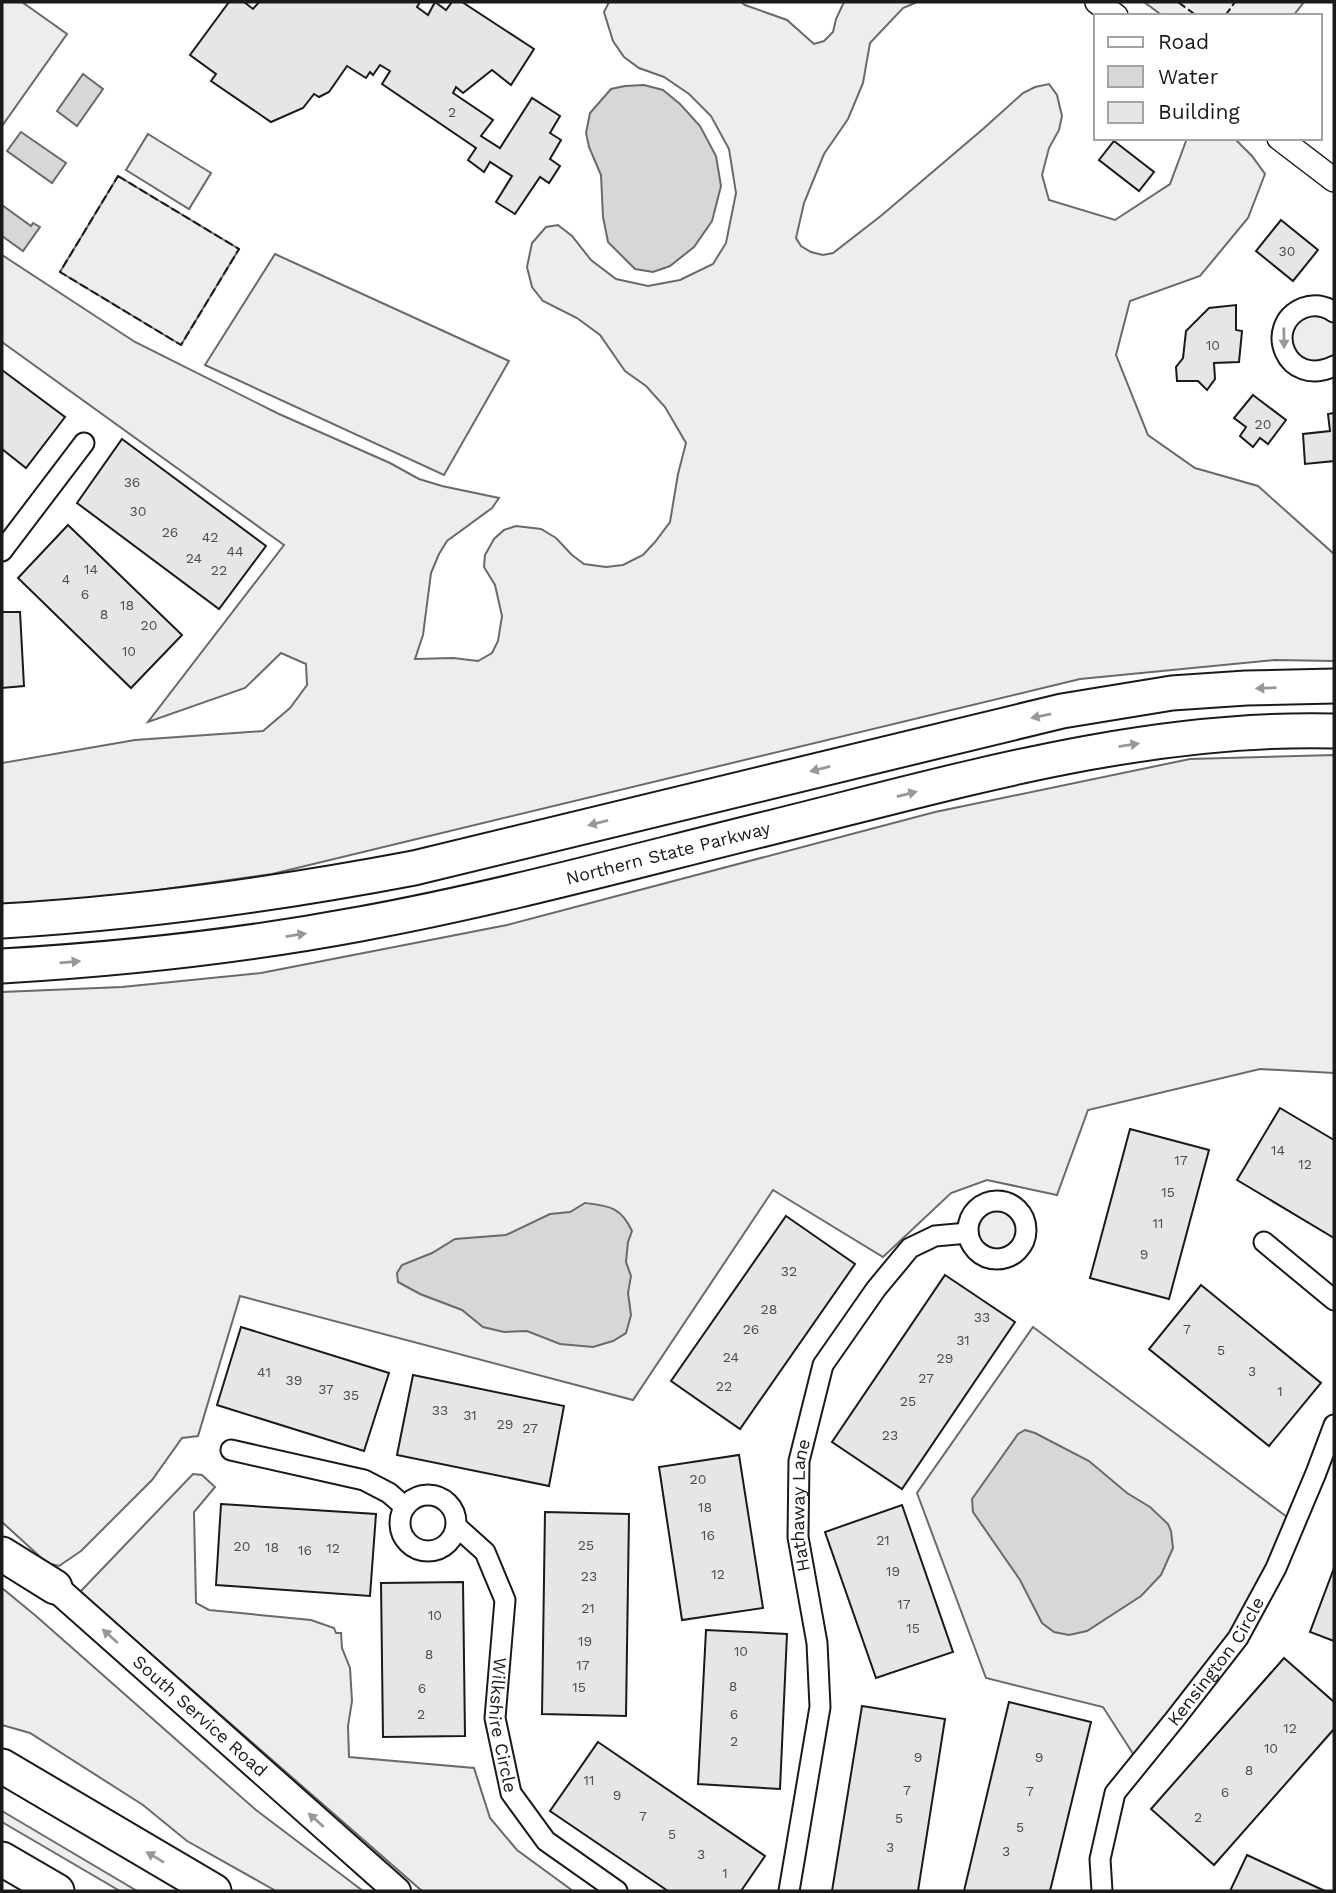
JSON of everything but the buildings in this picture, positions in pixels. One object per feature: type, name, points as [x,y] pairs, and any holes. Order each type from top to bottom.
[{"type":"highway","points":[[2,921],[189,904],[414,868],[989,727],[1099,704],[1196,691],[1334,686]]},
{"type":"highway","name":"Northern State Parkway","points":[[2,966],[213,947],[374,922],[1097,750],[1209,735],[1334,731]]},
{"type":"highway","points":[[2,1554],[55,1587]]},
{"type":"highway","points":[[2,1766],[214,1891]]},
{"type":"highway","points":[[2,1859],[57,1891]]},
{"type":"main road","name":"South Service Road","points":[[2,1539],[397,1891]]},
{"type":"street","points":[[1097,2],[1113,14]]},
{"type":"street","points":[[1282,140],[1334,180]]},
{"type":"street","points":[[1333,309],[1309,306],[1299,310],[1284,326],[1282,337],[1283,347],[1295,365],[1315,372],[1334,366]]},
{"type":"street","points":[[2,551],[84,443]]},
{"type":"street","name":"Hathaway Lane","points":[[789,1891],[820,1707],[817,1643],[798,1537],[799,1461],[823,1365],[876,1289],[910,1248],[934,1236],[968,1233]]},
{"type":"street","points":[[1264,1242],[1334,1300]]},
{"type":"street","name":"Kensington Circle","points":[[1102,1891],[1100,1859],[1115,1793],[1238,1638],[1276,1568],[1334,1425]]},
{"type":"street","points":[[231,1450],[363,1480],[389,1493],[405,1507],[401,1515],[403,1534],[416,1548],[433,1550],[442,1547],[449,1542],[456,1526]]},
{"type":"street","name":"Wilkshire Circle","points":[[405,1507],[421,1496],[439,1497],[452,1508],[456,1526],[485,1552],[505,1600],[495,1718],[511,1793],[546,1841],[617,1891]]},
{"type":"shaded area","points":[[2,2],[22,2],[67,34],[2,126]]},
{"type":"shaded area","points":[[609,2],[741,2],[787,20],[814,44],[824,41],[833,32],[844,2],[917,2],[903,8],[870,43],[863,83],[848,119],[824,154],[804,203],[796,238],[801,246],[823,255],[833,253],[882,215],[1023,93],[1035,87],[1049,84],[1057,95],[1062,116],[1042,175],[1049,200],[1115,220],[1170,184],[1187,140],[1236,140],[1265,174],[1248,218],[1200,276],[1130,301],[1116,355],[1148,435],[1195,468],[1258,486],[1334,554],[1334,661],[1275,660],[1080,679],[272,874],[102,898],[2,904],[2,763],[135,740],[263,731],[290,708],[307,685],[306,664],[281,653],[245,688],[148,722],[284,545],[2,342],[2,255],[135,342],[279,414],[390,463],[419,479],[499,498],[492,508],[447,541],[439,554],[431,573],[423,635],[415,659],[453,658],[478,661],[492,653],[498,641],[502,616],[495,585],[484,567],[485,555],[494,539],[504,530],[516,526],[541,529],[556,538],[584,564],[606,567],[623,565],[643,555],[670,522],[686,443],[665,407],[646,386],[625,371],[600,335],[577,318],[543,301],[532,287],[527,267],[532,243],[546,227],[558,225],[572,236],[591,260],[616,279],[648,286],[680,280],[713,264],[726,243],[736,193],[729,149],[711,116],[689,94],[664,77],[639,68],[624,57],[613,41],[604,12]]},
{"type":"shaded area","points":[[1144,2],[1304,2],[1295,14],[1160,14]]},
{"type":"shaded area","points":[[148,134],[211,173],[189,209],[126,170]]},
{"type":"shaded area","points":[[118,176],[239,249],[181,345],[60,272]]},
{"type":"shaded area","points":[[275,254],[509,361],[444,475],[205,365]]},
{"type":"shaded area","points":[[1334,312],[1334,366],[1295,365],[1284,326],[1290,317]]},
{"type":"shaded area","points":[[1334,755],[1334,1073],[1260,1069],[1088,1110],[1057,1195],[987,1180],[951,1193],[883,1257],[773,1190],[633,1400],[240,1296],[198,1436],[182,1438],[152,1480],[81,1551],[59,1566],[47,1563],[2,1522],[2,992],[122,987],[261,973],[507,925],[935,812],[1190,759]]},
{"type":"shaded area","points":[[991,1201],[1003,1201],[1018,1209],[1026,1224],[1026,1236],[1018,1251],[1003,1259],[991,1259],[976,1251],[968,1236],[968,1224],[976,1209]]},
{"type":"shaded area","points":[[1033,1327],[1295,1523],[1276,1568],[1139,1763],[1103,1707],[986,1678],[917,1493]]},
{"type":"shaded area","points":[[193,1474],[202,1475],[215,1487],[194,1512],[196,1603],[209,1610],[311,1620],[341,1633],[342,1648],[350,1668],[352,1701],[348,1726],[349,1757],[474,1768],[490,1818],[517,1850],[573,1891],[422,1891],[80,1592]]},
{"type":"shaded area","points":[[2,1588],[256,1810],[363,1891],[276,1891],[187,1841],[143,1805],[30,1733],[2,1725]]},
{"type":"shaded area","points":[[2,1811],[137,1891],[120,1891],[2,1822]]},
{"type":"water","points":[[83,74],[103,89],[77,126],[57,111]]},
{"type":"water","points":[[644,85],[663,90],[700,126],[716,156],[721,186],[712,221],[694,247],[670,266],[653,272],[635,269],[608,242],[603,217],[601,175],[586,133],[590,113],[611,89]]},
{"type":"water","points":[[21,132],[66,163],[52,183],[7,151]]},
{"type":"water","points":[[2,205],[31,226],[33,223],[40,227],[23,251],[2,236]]},
{"type":"water","points":[[585,1203],[614,1209],[624,1217],[632,1231],[626,1262],[631,1276],[628,1293],[631,1315],[626,1333],[613,1341],[593,1347],[560,1344],[527,1331],[504,1332],[483,1327],[462,1310],[420,1294],[398,1282],[397,1273],[402,1265],[432,1253],[455,1239],[506,1235],[550,1214],[570,1212]]},
{"type":"water","points":[[1025,1430],[1089,1461],[1127,1493],[1150,1507],[1168,1524],[1171,1531],[1173,1548],[1161,1575],[1141,1596],[1087,1631],[1069,1635],[1054,1632],[1042,1623],[1020,1580],[973,1512],[972,1499],[1018,1434]]},
{"type":"fence","points":[[1178,2],[1194,14]]},
{"type":"fence","points":[[1226,14],[1235,2]]},
{"type":"fence","points":[[118,176],[239,249],[181,345],[60,272],[118,176]]}]
